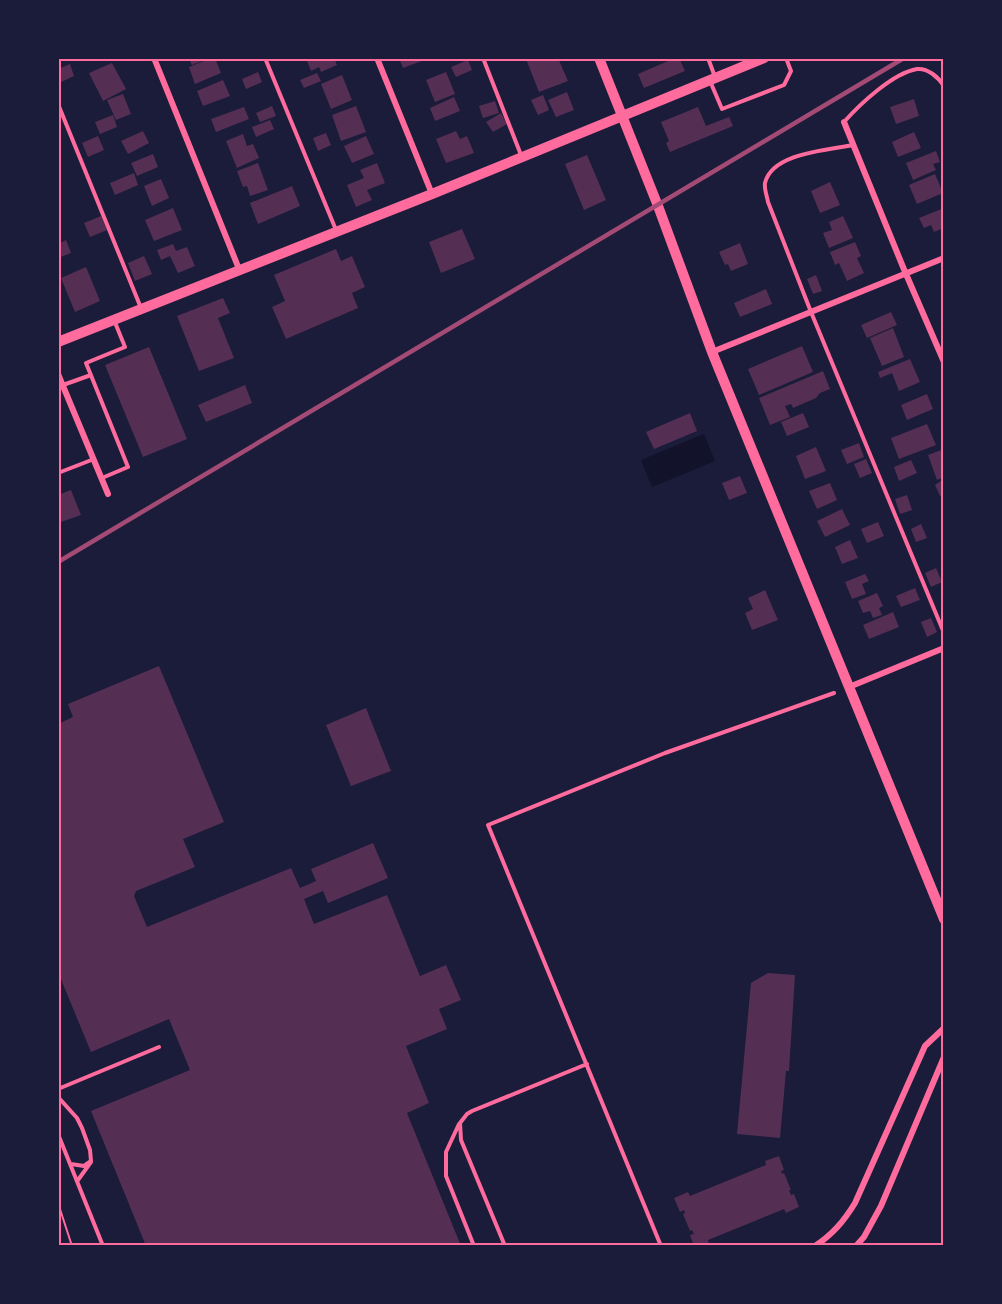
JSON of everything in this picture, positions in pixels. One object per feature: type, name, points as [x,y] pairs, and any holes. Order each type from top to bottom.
[{"type":"street","points":[[154,58],[239,269]]},
{"type":"street","points":[[377,58],[432,194]]},
{"type":"street","points":[[599,58],[658,206],[712,352],[944,919]]},
{"type":"street","points":[[58,342],[432,194],[764,58]]},
{"type":"street","points":[[844,122],[944,362]]},
{"type":"street","points":[[712,352],[944,258]]},
{"type":"street","points":[[58,374],[108,494]]},
{"type":"street","points":[[848,687],[944,648]]},
{"type":"street","points":[[815,1245],[830,1236],[855,1203],[925,1046],[944,1028]]},
{"type":"street","points":[[856,1245],[864,1237],[881,1206],[944,1057]]},
{"type":"lane","points":[[265,58],[336,231]]},
{"type":"lane","points":[[483,58],[521,156]]},
{"type":"lane","points":[[708,58],[722,109],[784,85],[791,71],[786,58]]},
{"type":"lane","points":[[844,122],[860,103],[885,84],[918,69],[930,72],[940,79],[944,86]]},
{"type":"lane","points":[[58,104],[141,309]]},
{"type":"lane","points":[[854,145],[801,155],[782,162],[770,172],[764,185],[768,202],[811,312],[944,633]]},
{"type":"lane","points":[[102,478],[128,467],[86,363],[125,347],[114,319]]},
{"type":"lane","points":[[63,386],[91,375]]},
{"type":"lane","points":[[58,473],[94,459]]},
{"type":"lane","points":[[661,1245],[488,825],[665,753],[834,693]]},
{"type":"lane","points":[[58,1089],[159,1047]]},
{"type":"lane","points":[[474,1245],[446,1176],[447,1152],[460,1123],[466,1114],[472,1111],[587,1064]]},
{"type":"lane","points":[[58,1097],[77,1118],[90,1150],[91,1161],[77,1181]]},
{"type":"lane","points":[[460,1123],[461,1140],[505,1245]]},
{"type":"lane","points":[[58,1134],[103,1245]]},
{"type":"lane","points":[[70,1164],[84,1166],[91,1161]]},
{"type":"path","points":[[58,1203],[72,1245]]},
{"type":"shaded area","points":[[704,434],[715,461],[652,487],[641,460]]},
{"type":"building","points":[[215,58],[221,73],[195,84],[189,67]]},
{"type":"building","points":[[313,58],[334,58],[337,65],[321,72],[319,67],[311,71],[307,61]]},
{"type":"building","points":[[399,58],[427,58],[427,59],[403,68]]},
{"type":"building","points":[[558,58],[568,81],[539,92],[526,59]]},
{"type":"building","points":[[679,58],[685,71],[644,88],[638,74]]},
{"type":"building","points":[[189,59],[207,59],[192,65]]},
{"type":"building","points":[[468,60],[472,70],[456,77],[451,67]]},
{"type":"building","points":[[112,63],[126,89],[103,101],[89,73]]},
{"type":"building","points":[[70,64],[74,76],[59,83],[58,69]]},
{"type":"building","points":[[258,72],[262,82],[246,89],[242,79]]},
{"type":"building","points":[[446,72],[455,94],[435,102],[426,80]]},
{"type":"building","points":[[317,73],[321,81],[304,88],[300,80]]},
{"type":"building","points":[[342,75],[352,100],[331,109],[321,84]]},
{"type":"building","points":[[223,80],[230,96],[203,106],[197,91]]},
{"type":"building","points":[[567,92],[574,110],[556,117],[548,100]]},
{"type":"building","points":[[123,94],[131,114],[116,120],[107,100]]},
{"type":"building","points":[[543,95],[549,110],[538,115],[531,100]]},
{"type":"building","points":[[454,97],[460,111],[435,121],[430,108]]},
{"type":"building","points":[[914,99],[919,116],[896,124],[890,107]]},
{"type":"building","points":[[495,101],[499,113],[483,118],[479,106]]},
{"type":"building","points":[[272,106],[276,116],[260,122],[256,113]]},
{"type":"building","points":[[356,106],[366,132],[341,141],[332,115]]},
{"type":"building","points":[[244,107],[249,119],[216,132],[211,119]]},
{"type":"building","points":[[698,107],[706,126],[729,117],[733,126],[670,152],[666,143],[669,141],[661,122]]},
{"type":"building","points":[[501,113],[507,124],[493,132],[486,122]]},
{"type":"building","points":[[113,115],[117,127],[100,134],[95,122]]},
{"type":"building","points":[[270,120],[274,129],[256,137],[252,127]]},
{"type":"building","points":[[143,131],[149,143],[128,154],[121,141]]},
{"type":"building","points":[[456,131],[460,139],[467,136],[474,153],[446,163],[436,139]]},
{"type":"building","points":[[914,132],[921,148],[898,157],[892,142]]},
{"type":"building","points":[[326,133],[331,145],[318,151],[313,138]]},
{"type":"building","points":[[243,134],[247,146],[253,144],[259,158],[237,168],[226,141]]},
{"type":"building","points":[[98,136],[104,150],[88,157],[82,143]]},
{"type":"building","points":[[366,136],[374,154],[352,163],[344,146]]},
{"type":"building","points":[[936,151],[940,162],[933,164],[936,170],[913,180],[906,163]]},
{"type":"building","points":[[153,154],[158,167],[137,176],[131,163]]},
{"type":"building","points":[[587,155],[606,200],[584,210],[565,164]]},
{"type":"building","points":[[258,163],[268,190],[250,196],[247,186],[243,187],[237,171]]},
{"type":"building","points":[[377,163],[385,183],[367,190],[372,200],[356,207],[347,185],[364,178],[360,170]]},
{"type":"building","points":[[134,173],[138,185],[115,195],[110,183]]},
{"type":"building","points":[[935,174],[943,193],[917,204],[909,185]]},
{"type":"building","points":[[161,179],[169,198],[152,206],[144,186]]},
{"type":"building","points":[[830,182],[840,205],[820,213],[811,191]]},
{"type":"building","points":[[292,186],[300,206],[258,224],[250,203]]},
{"type":"building","points":[[173,208],[182,230],[154,241],[145,220]]},
{"type":"building","points":[[944,208],[944,228],[934,232],[931,225],[924,228],[919,218]]},
{"type":"building","points":[[101,216],[107,230],[90,237],[84,223]]},
{"type":"building","points":[[843,216],[853,238],[829,248],[823,233],[832,230],[829,222]]},
{"type":"building","points":[[462,229],[475,259],[441,273],[429,242]]},
{"type":"building","points":[[66,240],[71,253],[58,258],[58,244]]},
{"type":"building","points":[[855,242],[861,256],[857,258],[864,273],[847,281],[839,263],[835,265],[830,252]]},
{"type":"building","points":[[740,243],[748,264],[731,271],[728,264],[725,265],[719,252]]},
{"type":"building","points":[[173,244],[176,251],[187,247],[195,266],[178,273],[170,256],[161,260],[157,250]]},
{"type":"building","points":[[336,249],[341,261],[352,256],[365,287],[352,293],[358,308],[286,339],[272,307],[285,301],[274,275]]},
{"type":"building","points":[[144,256],[152,274],[135,281],[128,263]]},
{"type":"building","points":[[86,267],[100,301],[75,312],[61,278]]},
{"type":"building","points":[[816,275],[822,291],[813,294],[807,279]]},
{"type":"building","points":[[766,289],[772,304],[740,317],[734,303]]},
{"type":"building","points":[[223,298],[230,313],[218,318],[234,358],[199,371],[177,316]]},
{"type":"building","points":[[891,312],[897,325],[867,338],[861,325]]},
{"type":"building","points":[[893,328],[904,357],[882,366],[870,338]]},
{"type":"building","points":[[802,346],[813,372],[759,395],[748,369]]},
{"type":"building","points":[[149,347],[187,439],[143,457],[105,365]]},
{"type":"building","points":[[910,359],[920,382],[899,391],[892,373],[880,378],[878,372]]},
{"type":"building","points":[[823,371],[830,389],[793,408],[791,404],[785,406],[790,417],[770,425],[759,398]]},
{"type":"building","points":[[245,385],[252,403],[206,422],[198,405]]},
{"type":"building","points":[[927,394],[933,409],[907,420],[901,405]]},
{"type":"building","points":[[690,413],[697,431],[654,449],[646,432]]},
{"type":"building","points":[[803,413],[809,427],[787,436],[781,422]]},
{"type":"building","points":[[927,424],[936,445],[899,459],[891,438]]},
{"type":"building","points":[[859,443],[864,457],[847,464],[841,450]]},
{"type":"building","points":[[816,447],[826,471],[805,479],[796,456]]},
{"type":"building","points":[[944,449],[944,477],[937,480],[928,455]]},
{"type":"building","points":[[866,459],[872,473],[860,478],[854,464]]},
{"type":"building","points":[[911,460],[917,473],[899,481],[894,467]]},
{"type":"building","points":[[740,476],[747,493],[729,500],[722,483]]},
{"type":"building","points":[[944,479],[944,494],[940,496],[935,485]]},
{"type":"building","points":[[830,483],[837,500],[817,509],[809,491]]},
{"type":"building","points":[[71,490],[81,515],[58,523],[58,495]]},
{"type":"building","points":[[907,495],[912,510],[900,514],[895,499]]},
{"type":"building","points":[[842,509],[850,525],[825,537],[817,521]]},
{"type":"building","points":[[878,522],[884,536],[867,543],[861,529]]},
{"type":"building","points":[[921,524],[927,538],[916,542],[911,529]]},
{"type":"building","points":[[850,540],[858,558],[842,564],[835,547]]},
{"type":"building","points":[[936,568],[942,582],[931,587],[925,573]]},
{"type":"building","points":[[865,574],[869,581],[862,584],[866,594],[852,599],[845,582]]},
{"type":"building","points":[[915,588],[920,600],[901,607],[896,596]]},
{"type":"building","points":[[765,590],[778,620],[752,630],[745,613],[753,609],[748,598]]},
{"type":"building","points":[[877,593],[883,606],[879,608],[882,615],[873,618],[870,611],[863,613],[858,601]]},
{"type":"building","points":[[893,612],[899,627],[869,639],[863,625]]},
{"type":"building","points":[[931,618],[937,632],[927,637],[921,622]]},
{"type":"building","points":[[159,666],[224,822],[183,839],[195,867],[136,891],[134,896],[147,927],[291,868],[300,888],[316,881],[311,869],[373,843],[388,878],[328,903],[323,891],[304,899],[314,924],[387,895],[420,976],[446,965],[461,1000],[439,1009],[447,1029],[406,1046],[429,1103],[407,1113],[461,1246],[146,1246],[91,1111],[190,1070],[169,1019],[91,1052],[58,972],[58,724],[73,717],[68,704]]},
{"type":"building","points":[[366,708],[391,771],[351,786],[326,725]]},
{"type":"building","points":[[768,973],[795,975],[789,1071],[786,1071],[780,1138],[737,1134],[751,983]]},
{"type":"building","points":[[779,1156],[784,1170],[781,1171],[782,1174],[784,1173],[791,1195],[794,1194],[799,1207],[786,1213],[784,1209],[708,1240],[709,1244],[694,1246],[690,1235],[694,1234],[692,1230],[690,1231],[683,1214],[684,1210],[680,1212],[674,1198],[688,1192],[690,1196],[766,1165],[765,1161]]},
{"type":"railway","points":[[58,562],[904,58]]}]
